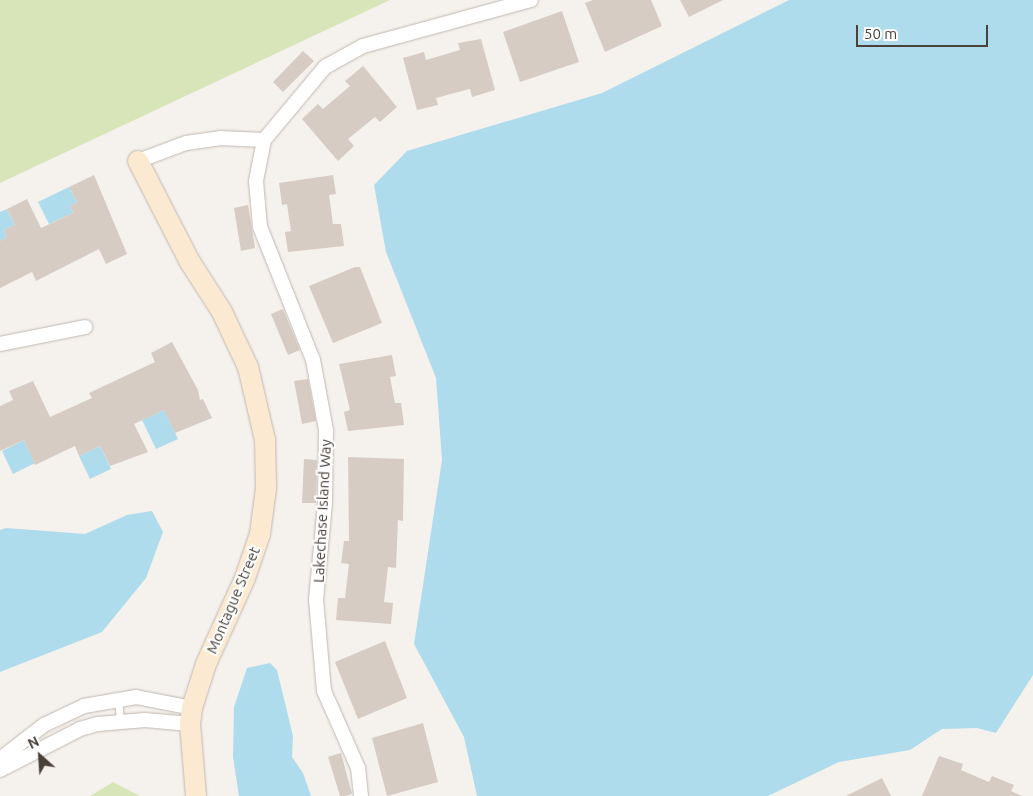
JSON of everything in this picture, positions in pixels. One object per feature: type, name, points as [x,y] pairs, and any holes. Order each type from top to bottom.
[{"type":"street","name":"Lakechase Island Way","points":[[362,796],[358,768],[324,691],[316,600],[325,503],[326,430],[313,360],[260,227],[256,181],[264,140],[325,67],[363,46],[531,0]]},
{"type":"street","points":[[138,161],[186,143],[220,138],[264,140]]},
{"type":"street","name":"Montague Street","points":[[138,161],[190,262],[222,312],[248,367],[265,440],[266,488],[260,534],[245,578],[206,664],[191,716],[196,796]]},
{"type":"street","points":[[0,344],[84,327]]},
{"type":"street","points":[[0,759],[32,733],[63,714],[118,698],[153,698],[191,716]]},
{"type":"street","points":[[0,770],[80,729],[120,721],[191,716]]},
{"type":"lane","points":[[118,698],[120,721]]},
{"type":"lane","points":[[32,733],[41,749]]},
{"type":"green space","points":[[0,0],[390,0],[0,183]]},
{"type":"green space","points":[[113,782],[140,796],[90,796]]},
{"type":"water","points":[[789,0],[1033,0],[1033,675],[996,733],[977,728],[942,729],[910,750],[839,762],[768,796],[477,796],[464,737],[414,644],[442,460],[436,378],[386,252],[374,185],[407,151],[602,93]]},
{"type":"water","points":[[69,187],[77,202],[70,206],[73,213],[49,224],[38,202]]},
{"type":"water","points":[[7,209],[15,225],[4,230],[7,237],[0,241],[0,212]]},
{"type":"water","points":[[164,410],[178,439],[156,449],[142,420]]},
{"type":"water","points":[[24,440],[35,463],[13,474],[2,451]]},
{"type":"water","points":[[100,446],[111,469],[90,479],[79,456]]},
{"type":"water","points":[[152,511],[163,532],[146,578],[102,632],[0,672],[0,530],[6,528],[85,534],[127,515]]},
{"type":"water","points":[[270,663],[277,670],[293,736],[292,757],[303,773],[311,796],[239,796],[233,757],[234,707],[247,668]]},
{"type":"building","points":[[593,0],[651,0],[662,26],[605,52],[585,3]]},
{"type":"building","points":[[680,0],[723,0],[689,17]]},
{"type":"building","points":[[562,11],[579,62],[520,82],[503,32]]},
{"type":"building","points":[[481,39],[495,90],[472,97],[470,89],[436,98],[438,105],[417,110],[403,58],[424,52],[426,60],[460,50],[458,43]]},
{"type":"building","points":[[303,51],[314,61],[283,92],[273,82]]},
{"type":"building","points":[[363,66],[397,107],[380,122],[375,117],[348,139],[354,146],[338,161],[302,119],[318,104],[323,109],[350,86],[345,81]]},
{"type":"building","points":[[94,175],[127,254],[106,264],[99,249],[36,281],[32,272],[0,288],[0,241],[7,237],[4,230],[15,225],[7,209],[27,199],[41,228],[73,213],[70,206],[77,202],[69,187]]},
{"type":"building","points":[[333,175],[336,194],[329,195],[333,224],[341,224],[344,246],[288,252],[285,232],[291,231],[287,204],[282,205],[279,183]]},
{"type":"building","points":[[248,205],[255,248],[241,251],[234,208]]},
{"type":"building","points":[[355,267],[360,267],[382,323],[333,343],[309,286]]},
{"type":"building","points":[[283,309],[300,350],[288,355],[271,314]]},
{"type":"building","points":[[172,342],[198,390],[200,400],[203,399],[212,418],[175,433],[164,410],[134,424],[148,452],[110,466],[100,446],[79,456],[75,446],[35,465],[24,440],[0,451],[0,406],[13,400],[9,391],[33,381],[50,417],[92,398],[89,393],[155,362],[151,353]]},
{"type":"building","points":[[392,355],[396,376],[390,377],[395,403],[401,403],[404,425],[348,431],[344,412],[350,410],[339,364]]},
{"type":"building","points":[[308,379],[316,421],[302,424],[294,381]]},
{"type":"building","points":[[348,457],[404,459],[403,521],[398,520],[396,568],[388,567],[384,602],[393,603],[391,624],[336,620],[338,598],[345,598],[349,564],[341,563],[344,541],[349,541]]},
{"type":"building","points":[[304,459],[317,460],[316,503],[302,503]]},
{"type":"building","points":[[385,641],[407,698],[358,719],[335,662]]},
{"type":"building","points":[[423,723],[438,782],[387,796],[372,738]]},
{"type":"building","points":[[341,753],[352,794],[345,796],[340,796],[328,757]]},
{"type":"building","points":[[939,756],[963,764],[961,770],[989,782],[992,776],[1014,785],[1011,791],[1022,796],[922,796]]},
{"type":"building","points":[[882,778],[891,796],[846,796]]}]
